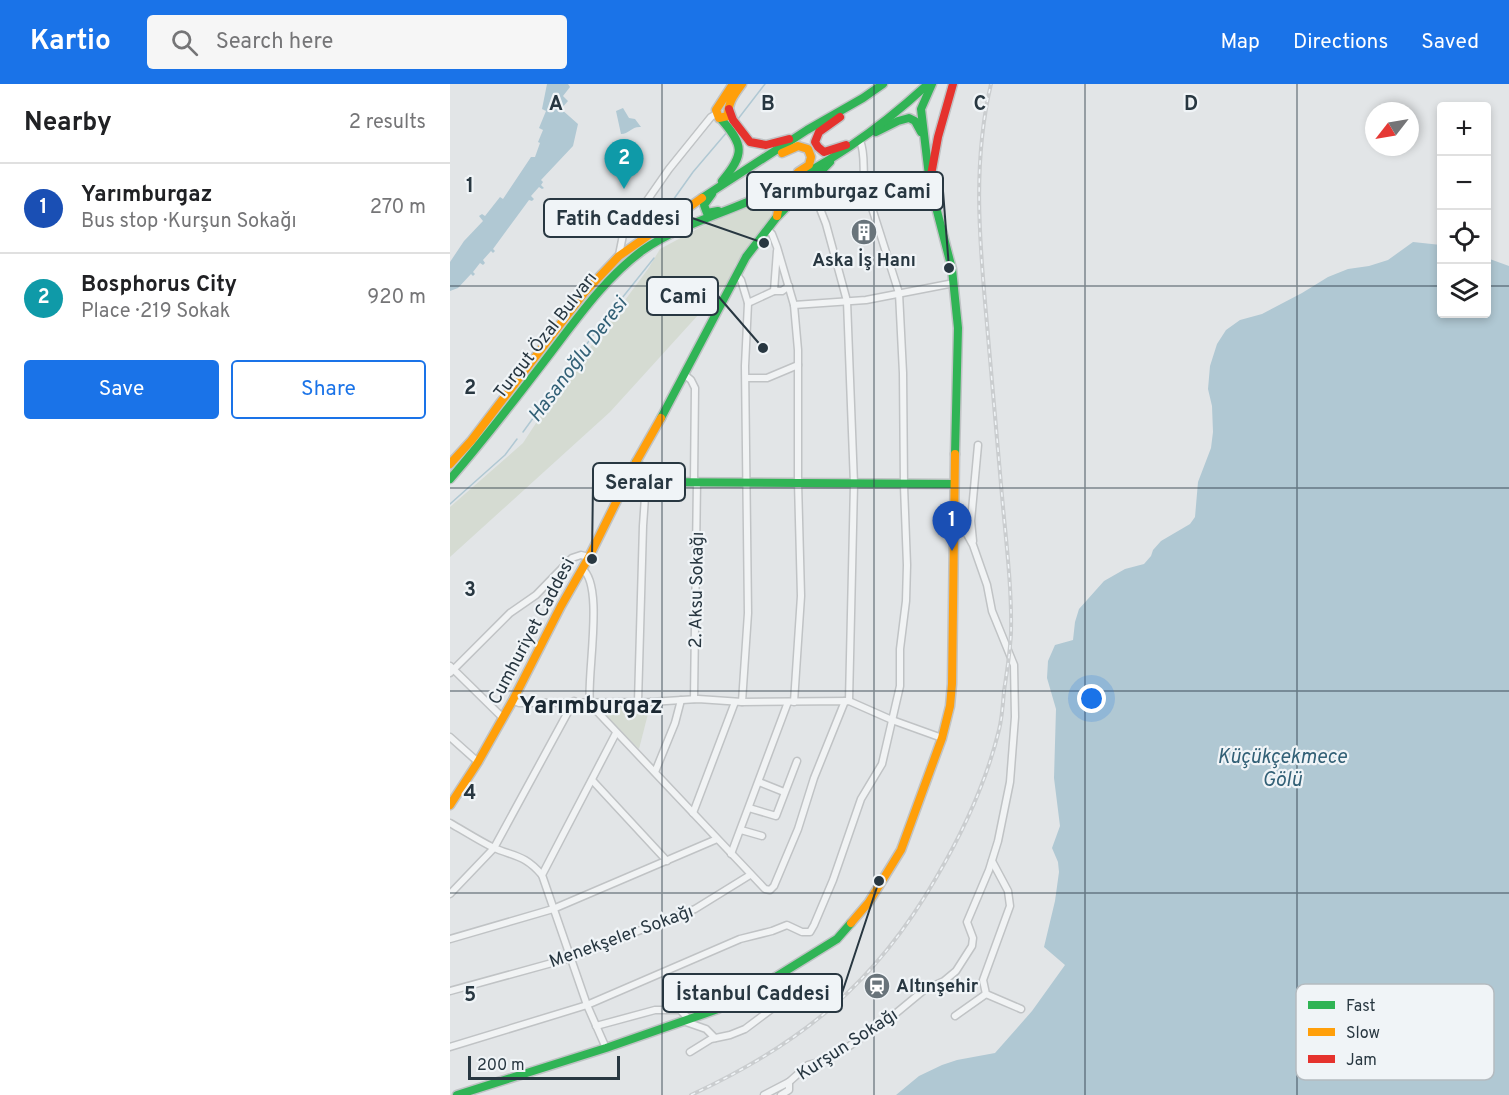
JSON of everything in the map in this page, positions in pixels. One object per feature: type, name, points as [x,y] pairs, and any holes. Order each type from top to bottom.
[{"type":"main road","points":[[733,84],[723,111],[738,138],[740,152],[736,165],[704,205],[707,213],[769,196],[779,201],[776,218]]},
{"type":"main road","points":[[723,111],[742,84]]},
{"type":"main road","name":"Turgut Özal Bulvarı","points":[[450,464],[471,441],[584,293],[619,256],[716,189],[883,84]]},
{"type":"main road","points":[[457,1095],[606,1048],[718,1009],[826,947],[847,929],[869,902],[896,858],[942,738],[952,690],[958,328],[954,284],[930,184],[924,143],[921,109],[930,84]]},
{"type":"main road","name":"Turgut Özal Bulvarı","points":[[450,479],[483,442],[576,318],[608,280],[640,252],[662,238],[769,192],[834,158],[860,141],[930,84]]},
{"type":"main road","points":[[930,184],[936,148],[953,84]]},
{"type":"main road","points":[[863,98],[843,116],[821,130],[816,137],[820,149],[824,152],[860,141],[898,120],[909,118],[918,125],[924,143]]},
{"type":"main road","points":[[723,111],[750,142],[766,145],[795,138]]},
{"type":"main road","points":[[732,179],[795,146],[808,149],[811,157],[809,165],[769,192]]},
{"type":"main road","name":"Cumhuriyet Caddesi","points":[[450,804],[478,762],[513,700],[589,557],[636,462],[685,375],[746,257],[776,218],[834,158]]},
{"type":"main road","points":[[636,462],[642,468],[646,482],[798,482],[904,486],[954,484]]},
{"type":"street","points":[[619,256],[623,235],[669,169],[711,117],[723,111]]},
{"type":"street","points":[[450,1047],[587,1005],[740,939],[787,925],[802,932],[810,932],[833,880],[861,799],[882,764],[900,686],[900,650],[906,601],[903,373],[899,293],[865,186],[860,141]]},
{"type":"street","points":[[582,569],[590,576],[594,616],[589,702],[750,875],[765,889],[770,890],[774,886],[791,847],[814,778],[847,701],[854,484],[847,301],[826,224],[810,183]]},
{"type":"street","points":[[865,186],[895,185]]},
{"type":"street","points":[[731,854],[791,702],[801,597],[798,365],[794,305],[777,247],[772,234],[767,229]]},
{"type":"street","points":[[774,291],[777,247]]},
{"type":"street","points":[[693,813],[738,702],[748,613],[747,378],[745,366],[748,303],[741,280],[737,275]]},
{"type":"street","points":[[794,305],[875,299],[954,284]]},
{"type":"street","points":[[748,303],[774,291],[782,291],[789,286]]},
{"type":"street","points":[[747,378],[767,378],[798,365]]},
{"type":"street","name":"2. Aksu Sokağı","points":[[685,375],[695,388],[694,699]]},
{"type":"street","points":[[974,545],[972,521],[978,445]]},
{"type":"street","points":[[638,702],[646,482]]},
{"type":"street","name":"Kurşun Sokağı","points":[[764,1095],[789,1082],[808,1065],[848,1047],[889,1020],[924,990],[944,981],[956,970],[972,946],[974,938],[967,922],[998,842],[1010,782],[1015,717],[1014,664],[992,611],[987,585],[974,545],[962,525],[954,524]]},
{"type":"street","points":[[503,718],[451,670],[510,613],[536,596],[572,558],[580,555],[589,557]]},
{"type":"street","points":[[513,700],[519,703],[694,699],[738,702],[847,701],[942,738]]},
{"type":"street","points":[[655,772],[675,723],[681,700]]},
{"type":"street","points":[[450,894],[494,848],[574,701]]},
{"type":"street","points":[[542,875],[616,733]]},
{"type":"street","points":[[450,737],[478,762]]},
{"type":"street","points":[[749,808],[776,816],[797,761]]},
{"type":"street","points":[[592,780],[667,861]]},
{"type":"street","points":[[759,782],[784,792]]},
{"type":"street","points":[[450,823],[494,848],[527,861],[542,875],[587,1005],[606,1048]]},
{"type":"street","points":[[741,830],[762,836]]},
{"type":"street","points":[[450,939],[553,909],[717,838]]},
{"type":"street","points":[[986,994],[983,980],[1010,906],[1008,891],[992,861]]},
{"type":"street","name":"Menekşeler Sokağı","points":[[450,991],[570,958],[695,909],[750,875]]},
{"type":"street","points":[[690,1052],[714,1038],[745,1029],[797,990]]},
{"type":"street","points":[[986,994],[1021,1009]]},
{"type":"street","points":[[955,1016],[986,994]]},
{"type":"street","points":[[596,1026],[656,1010],[680,1010],[686,1020],[706,1029],[714,1038]]},
{"type":"street","name":"Kurşun Sokağı","points":[[781,1095],[789,1090],[789,1082]]},
{"type":"shaded area","points":[[764,200],[776,202],[775,211],[735,265],[729,281],[610,412],[450,557],[450,507],[523,443],[551,400],[648,269],[660,249],[701,227]]},
{"type":"shaded area","points":[[650,706],[639,749],[599,710],[599,707]]},
{"type":"water","points":[[547,84],[568,84],[570,87],[563,96],[568,101],[561,109],[578,124],[573,146],[541,180],[544,188],[539,187],[531,196],[534,199],[529,200],[493,249],[495,251],[493,253],[491,251],[483,260],[485,263],[483,265],[480,263],[473,272],[475,274],[473,276],[471,274],[458,288],[450,291],[450,262],[464,241],[483,221],[479,216],[482,214],[485,216],[500,197],[503,199],[531,157],[535,157],[543,130],[539,128],[546,111],[542,109]]},
{"type":"water","points":[[623,108],[629,118],[635,119],[641,127],[621,134],[616,111]]},
{"type":"water","name":"Küçükçekmece Gölü","points":[[1413,242],[1437,245],[1437,318],[1491,318],[1491,259],[1509,266],[1509,1095],[896,1095],[919,1076],[942,1065],[995,1053],[1032,1011],[1065,965],[1044,947],[1059,872],[1058,862],[1052,848],[1060,826],[1054,778],[1056,709],[1047,678],[1048,661],[1055,645],[1073,640],[1079,609],[1104,581],[1125,569],[1144,564],[1161,541],[1190,524],[1195,517],[1198,482],[1211,448],[1212,406],[1208,389],[1210,366],[1217,344],[1226,330],[1240,320],[1262,314],[1328,277],[1348,269],[1388,260]]},
{"type":"waterway","name":"Hasanoğlu Deresi","points":[[738,119],[765,84]]},
{"type":"waterway","name":"Hasanoğlu Deresi","points":[[661,217],[693,172],[727,132]]},
{"type":"waterway","name":"Hasanoğlu Deresi","points":[[523,432],[602,323],[654,258]]},
{"type":"waterway","name":"Hasanoğlu Deresi","points":[[450,504],[505,455],[517,439]]},
{"type":"railway","points":[[691,1095],[731,1075],[801,1032],[861,980],[912,916],[936,878],[973,807],[994,750],[1002,716],[1010,648],[1011,616],[980,227],[982,141],[991,84]]},
{"type":"traffic: fast","points":[[702,198],[883,84]]},
{"type":"traffic: fast","points":[[450,479],[501,418],[593,299],[629,261],[656,241],[763,195],[829,160],[890,117],[928,84]]},
{"type":"traffic: fast","points":[[932,84],[921,109],[930,184],[952,269],[958,328],[955,454]]},
{"type":"traffic: fast","points":[[876,132],[909,118],[915,121],[921,132]]},
{"type":"traffic: fast","points":[[721,119],[734,136],[739,150],[735,164],[722,181]]},
{"type":"traffic: fast","points":[[661,418],[746,257],[776,218],[830,162]]},
{"type":"traffic: fast","points":[[712,194],[704,205],[707,213],[718,211]]},
{"type":"traffic: fast","points":[[636,462],[642,468],[646,482],[954,484]]},
{"type":"traffic: fast","points":[[457,1095],[606,1048],[718,1009],[766,983],[837,939],[851,923]]},
{"type":"traffic: slow","points":[[733,84],[716,110],[719,118],[728,116],[730,103],[742,84]]},
{"type":"traffic: slow","points":[[782,153],[798,146],[808,149],[811,157],[809,165],[798,172]]},
{"type":"traffic: slow","points":[[761,198],[769,196],[776,198],[779,205],[777,216]]},
{"type":"traffic: slow","points":[[450,464],[471,441],[584,293],[619,256],[702,198]]},
{"type":"traffic: slow","points":[[450,805],[478,762],[513,700],[661,418]]},
{"type":"traffic: slow","points":[[851,923],[869,902],[901,850],[942,738],[950,706],[955,454]]},
{"type":"traffic: jam","points":[[931,175],[938,137],[953,84]]},
{"type":"traffic: jam","points":[[729,109],[733,120],[750,142],[766,145],[789,139]]},
{"type":"traffic: jam","points":[[840,117],[819,132],[815,142],[824,152],[846,145]]},
{"type":"place","name":"Bosphorus City","points":[[624,189]]},
{"type":"place","name":"Aska İş Hanı","points":[[864,232]]},
{"type":"place","name":"Fatih Caddesi","points":[[764,243]]},
{"type":"place","name":"Yarımburgaz Cami","points":[[949,268]]},
{"type":"place","name":"Cami","points":[[763,348]]},
{"type":"place","name":"Yarımburgaz","points":[[952,551]]},
{"type":"place","name":"Seralar","points":[[592,559]]},
{"type":"place","name":"İstanbul Caddesi","points":[[879,881]]},
{"type":"place","name":"Altınşehir","points":[[877,986]]},
{"type":"district","name":"Yarımburgaz","points":[[591,705]]}]
